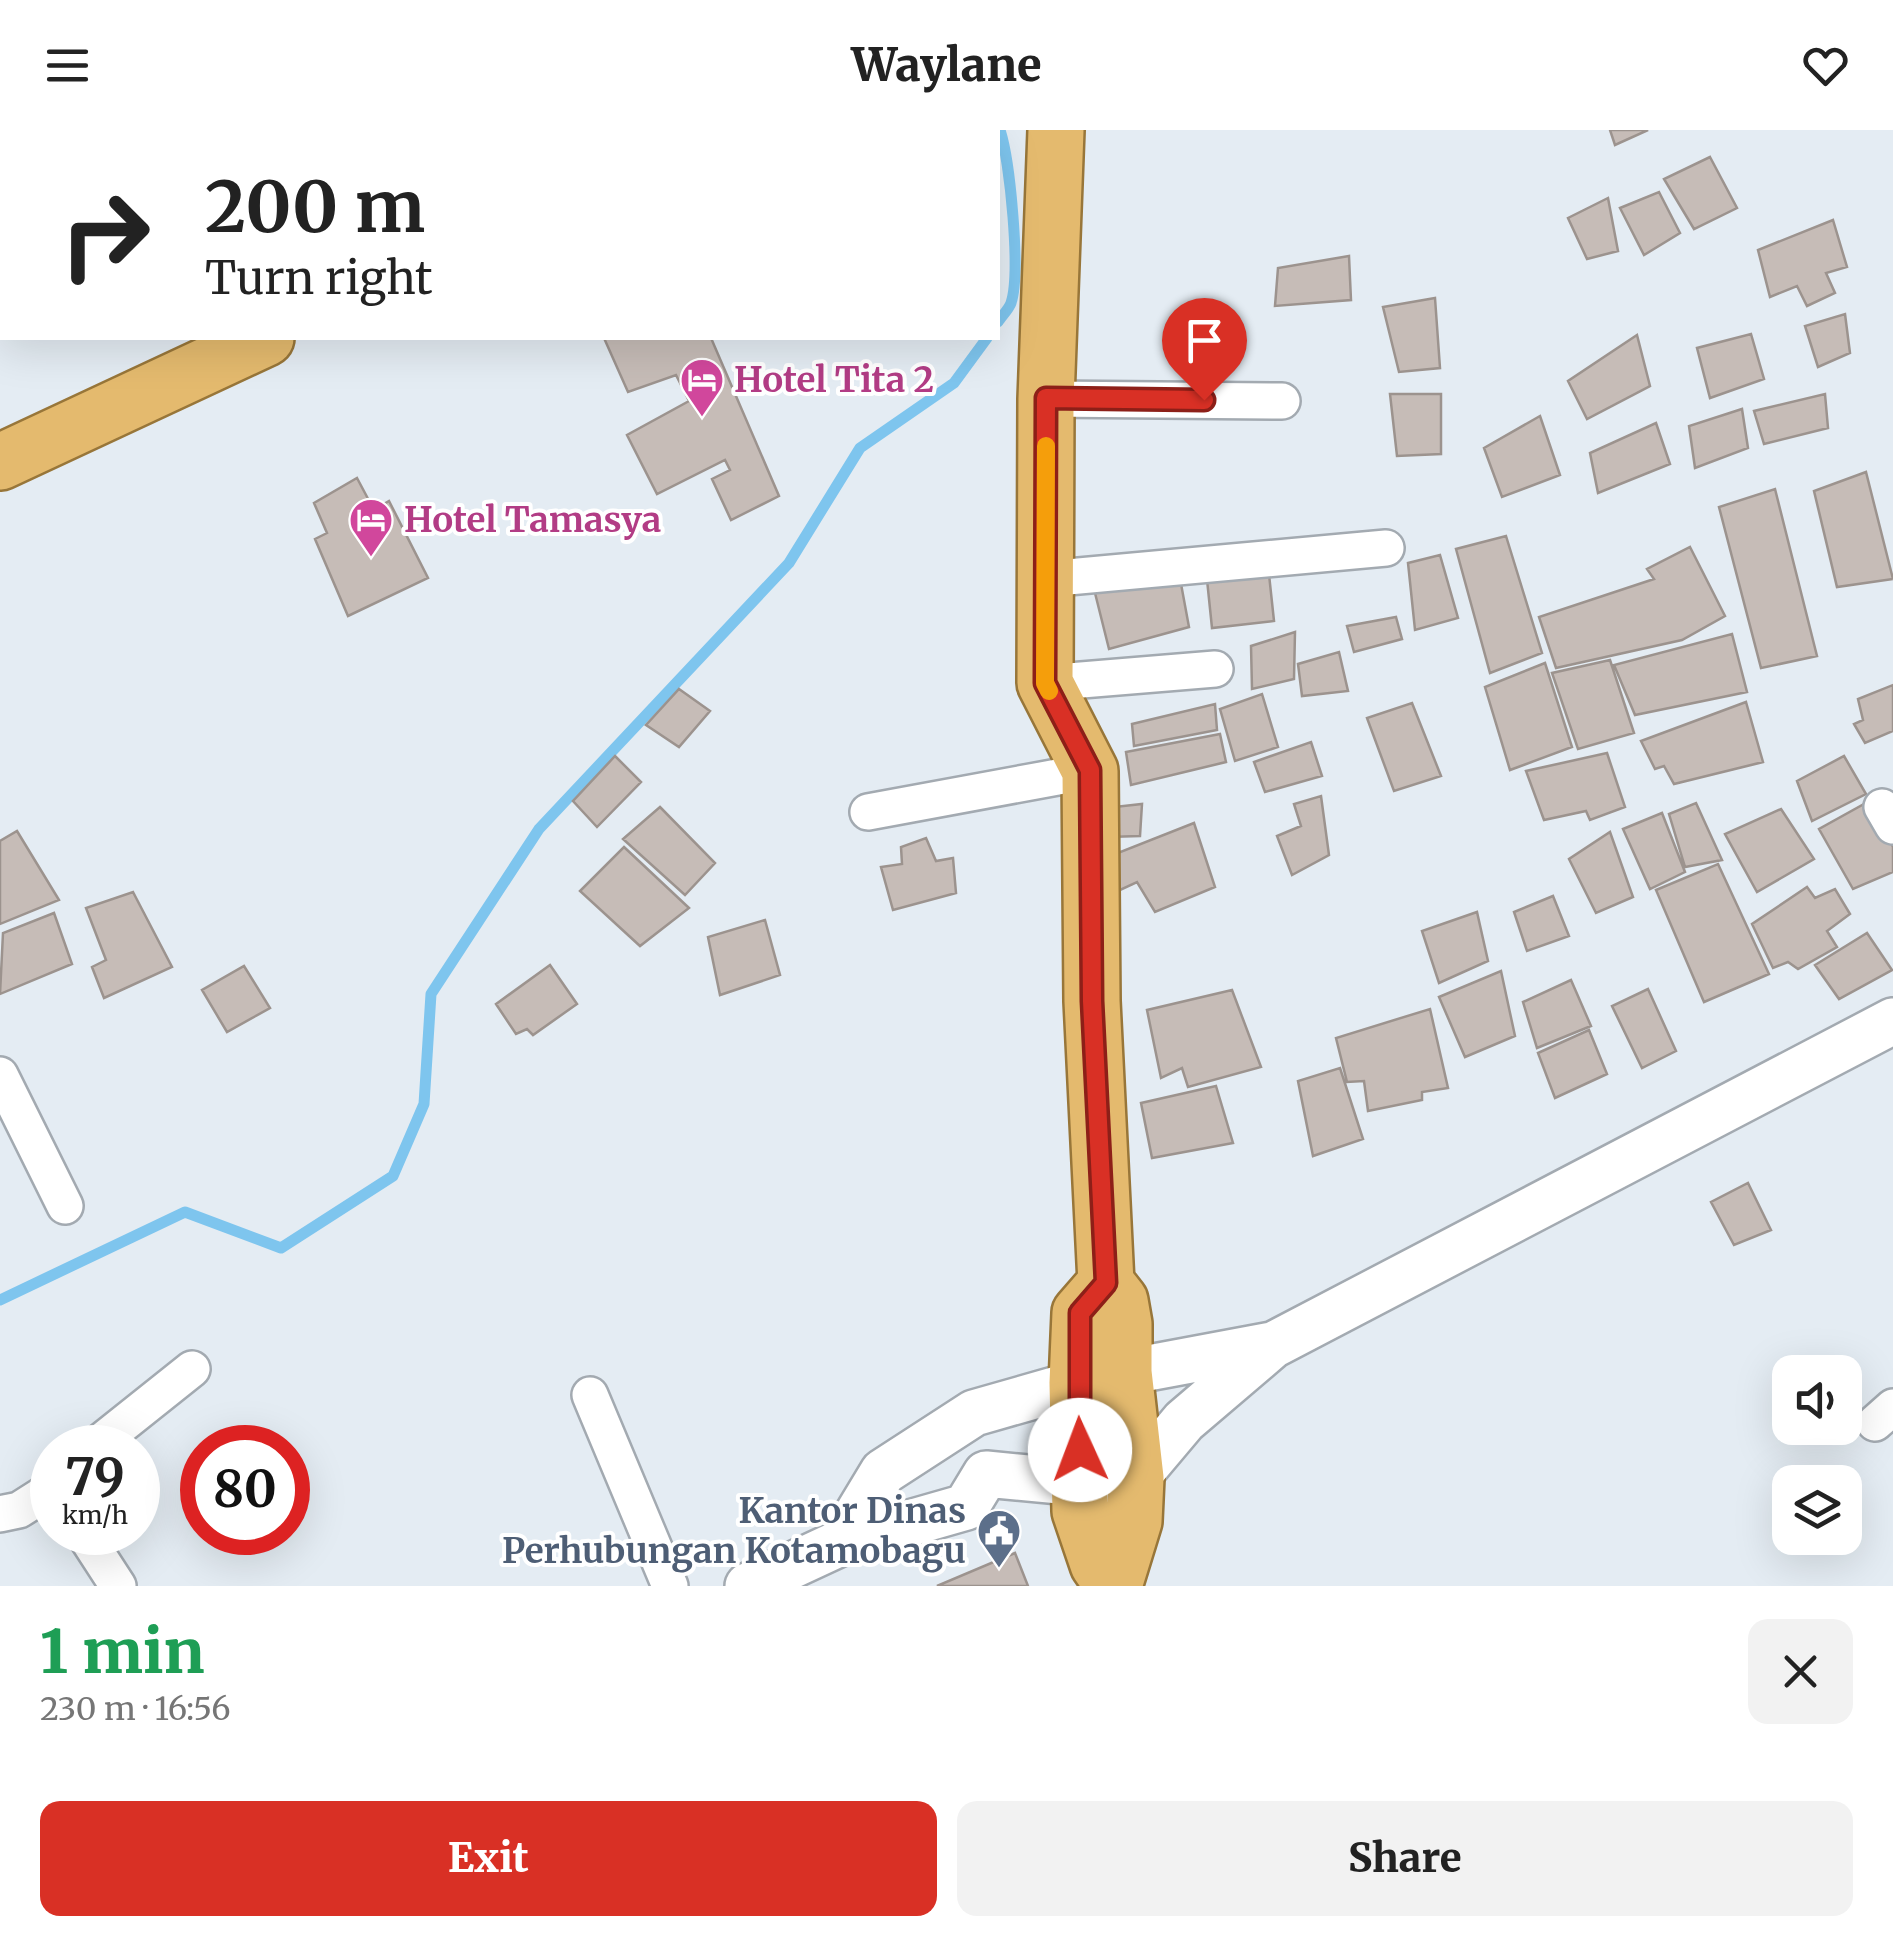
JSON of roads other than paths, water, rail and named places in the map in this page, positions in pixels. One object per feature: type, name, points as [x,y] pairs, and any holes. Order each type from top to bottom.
[{"type":"highway","points":[[1056,130],[1046,398],[1045,683],[1090,770],[1092,1001],[1106,1283],[1122,1313],[1100,1378],[1081,1483],[1080,1511],[1098,1564],[1113,1586]]},
{"type":"highway","points":[[0,462],[262,340]]},
{"type":"highway","points":[[1100,1378],[1136,1478],[1134,1521],[1113,1586]]},
{"type":"street","points":[[1046,398],[1282,401]]},
{"type":"street","points":[[1046,579],[1386,548]]},
{"type":"street","points":[[1045,683],[1215,668]]},
{"type":"street","points":[[868,812],[1090,770]]},
{"type":"street","points":[[748,1586],[840,1543],[966,1507],[986,1474],[1081,1483],[1136,1478],[1184,1420],[1273,1345],[1893,1021]]},
{"type":"street","points":[[0,1076],[64,1206]]},
{"type":"street","points":[[840,1543],[884,1472],[974,1413],[1100,1378],[1273,1345]]},
{"type":"street","points":[[122,1425],[192,1370]]},
{"type":"street","points":[[590,1395],[670,1586]]},
{"type":"street","points":[[0,1514],[30,1503]]},
{"type":"street","points":[[98,1555],[118,1586]]},
{"type":"waterway","points":[[1000,130],[1011,190],[1015,268],[1011,303],[1000,319]]},
{"type":"waterway","points":[[0,1300],[185,1212],[281,1248],[393,1176],[424,1104],[431,994],[539,829],[789,563],[860,448],[954,383],[986,340]]},
{"type":"place","name":"Hotel Tita 2","points":[[702,418]]},
{"type":"place","name":"Hotel Tamasya","points":[[371,558]]},
{"type":"place","name":"Kantor Dinas Perhubungan Kotamobagu","points":[[999,1569]]}]
